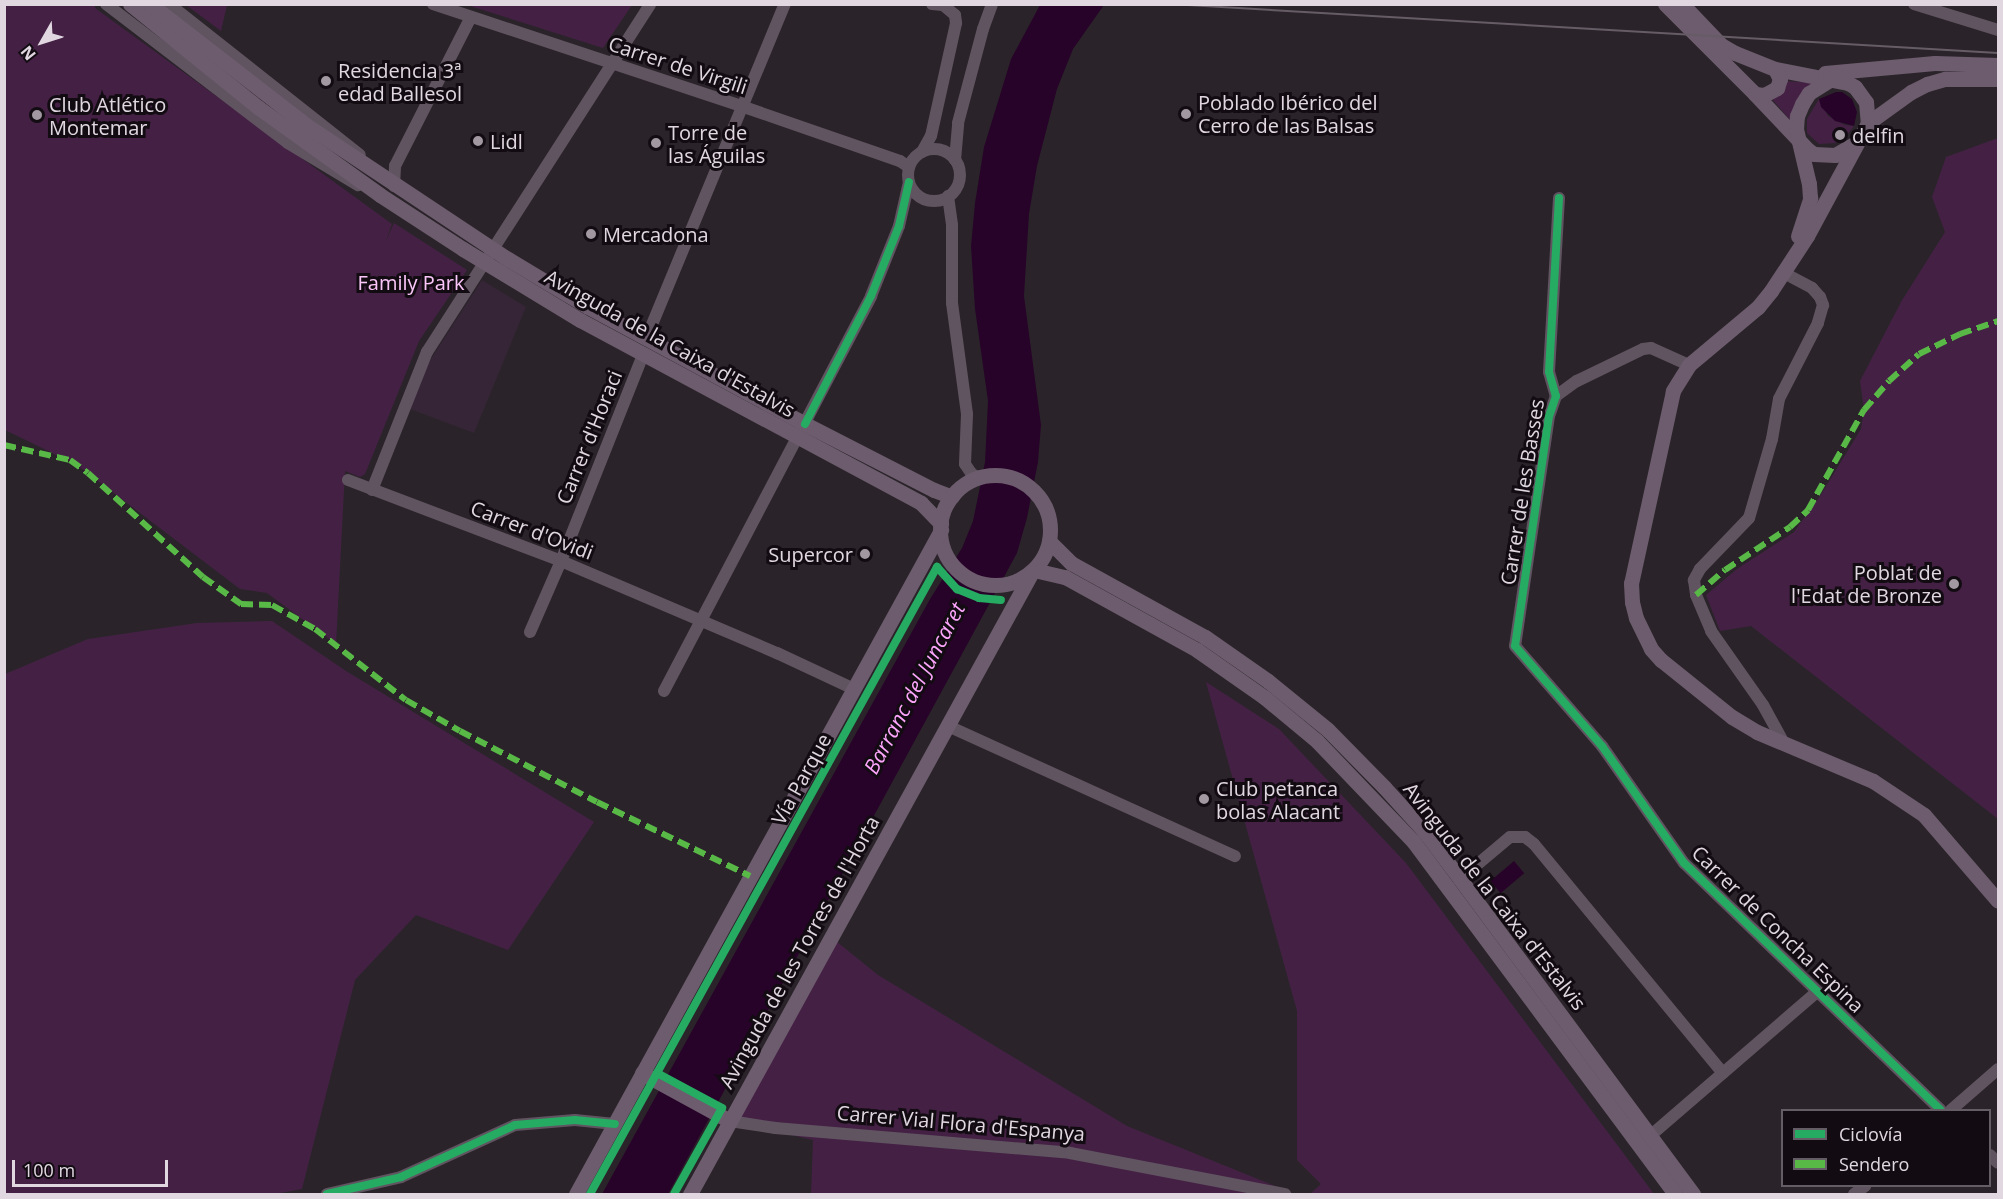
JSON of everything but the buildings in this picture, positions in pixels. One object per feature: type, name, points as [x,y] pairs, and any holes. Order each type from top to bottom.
[{"type":"main road","name":"Avinguda de la Caixa d'Estalvis","points":[[130,4],[259,108],[380,195],[644,347],[801,430],[921,503],[941,527]]},
{"type":"main road","name":"Avinguda de la Caixa d'Estalvis","points":[[150,4],[306,125],[394,186],[488,256]]},
{"type":"main road","points":[[1665,4],[1721,45],[1775,69],[1848,82],[1862,93],[1868,111],[1868,123]]},
{"type":"main road","points":[[1682,4],[1701,42],[1814,154],[1825,155],[1844,151],[1858,140]]},
{"type":"main road","points":[[1804,75],[1935,63],[1998,65]]},
{"type":"main road","points":[[1755,94],[1764,95],[1777,88],[1780,79],[1775,69]]},
{"type":"main road","points":[[1796,250],[1810,198],[1796,129],[1802,104],[1817,87],[1861,69]]},
{"type":"main road","points":[[1998,79],[1945,79],[1927,84],[1868,123],[1807,236],[1796,250],[1784,273],[1758,307],[1689,365],[1680,376],[1668,404],[1631,583],[1632,602],[1642,633],[1651,649],[1676,675],[1732,717],[1785,745],[1872,781],[1915,808],[1934,824],[1998,900]]},
{"type":"main road","points":[[1777,119],[1807,175]]},
{"type":"main road","name":"Avinguda de la Caixa d'Estalvis","points":[[801,430],[952,497]]},
{"type":"main road","points":[[576,1194],[854,689],[941,527],[952,497],[968,482],[978,478],[1010,478],[1031,489],[1040,499],[1049,524],[1049,541],[1043,557],[1033,571],[1010,583],[992,585],[971,579],[957,569],[948,558],[941,527]]},
{"type":"main road","name":"Avinguda de la Caixa d'Estalvis","points":[[1049,541],[1071,563],[1205,637],[1268,681],[1319,723],[1384,787],[1424,831],[1694,1194]]},
{"type":"main road","name":"Avinguda de la Caixa d'Estalvis","points":[[1033,571],[1065,577],[1197,650],[1264,697],[1317,741],[1413,841],[1675,1194]]},
{"type":"main road","name":"Avinguda de les Torres de l'Horta","points":[[690,1194],[1033,571]]},
{"type":"main road","name":"Carrer Vial Flora d'Espanya","points":[[642,1073],[730,1121]]},
{"type":"street","name":"Avinguda de la Caixa d'Estalvis","points":[[106,4],[288,143],[340,176],[380,195]]},
{"type":"street","name":"Avinguda de la Caixa d'Estalvis","points":[[169,4],[341,137],[394,186]]},
{"type":"street","name":"Carrer de Virgili","points":[[433,4],[900,160],[909,167]]},
{"type":"street","points":[[372,489],[427,351],[650,4]]},
{"type":"street","name":"Carrer d'Horaci","points":[[530,632],[561,561],[741,106],[785,4]]},
{"type":"street","points":[[664,691],[871,296],[899,226],[909,182],[909,167],[922,152],[931,136],[956,23],[955,15],[943,5],[932,4]]},
{"type":"street","points":[[909,182],[919,196],[935,200],[948,196],[958,181],[958,167],[955,160],[958,123],[982,29],[992,4]]},
{"type":"street","points":[[1914,4],[1998,30]]},
{"type":"street","points":[[394,186],[395,166],[471,17]]},
{"type":"street","points":[[922,152],[937,149],[958,123]]},
{"type":"street","points":[[937,149],[955,160]]},
{"type":"street","points":[[948,196],[952,225],[952,303],[967,414],[965,464],[978,478]]},
{"type":"street","name":"Carrer de les Basses","points":[[1515,646],[1549,416],[1556,396],[1549,372],[1558,198]]},
{"type":"street","points":[[1784,273],[1812,288],[1820,297],[1823,305],[1818,323],[1779,399],[1772,439],[1749,518],[1700,568],[1694,580],[1699,604],[1711,631],[1763,705],[1785,745]]},
{"type":"street","points":[[1556,396],[1577,381],[1643,349],[1651,348],[1689,365]]},
{"type":"street","name":"Carrer d'Ovidi","points":[[348,480],[561,561],[701,621]]},
{"type":"street","points":[[701,621],[854,689]]},
{"type":"street","name":"Carrer de Concha Espina","points":[[1515,646],[1602,746],[1684,862],[1940,1109]]},
{"type":"street","points":[[948,726],[1235,856]]},
{"type":"street","points":[[1460,879],[1503,842],[1517,835],[1525,837],[1534,844],[1723,1073]]},
{"type":"street","points":[[1650,1136],[1817,992]]},
{"type":"street","points":[[1952,1109],[1998,1069]]},
{"type":"street","points":[[330,1194],[401,1177],[515,1125],[575,1120],[615,1124]]},
{"type":"street","name":"Carrer Vial Flora d'Espanya","points":[[730,1121],[786,1129],[1060,1151],[1286,1194]]},
{"type":"shaded area","points":[[482,280],[526,307],[474,433],[410,409],[423,371]]},
{"type":"green space","points":[[632,4],[603,48],[467,5]]},
{"type":"green space","name":"Family Park","points":[[4,5],[95,5],[95,8],[392,224],[386,241],[394,223],[467,270],[419,341],[365,474],[360,477],[345,471],[336,644],[267,593],[240,589],[77,465],[5,430]]},
{"type":"green space","points":[[186,5],[227,5],[221,31]]},
{"type":"green space","points":[[1786,81],[1814,83],[1792,122],[1772,99]]},
{"type":"green space","points":[[1819,99],[1828,116],[1845,125],[1854,126],[1843,140],[1819,144],[1807,133],[1807,119]]},
{"type":"green space","points":[[1998,138],[1998,819],[1751,626],[1720,631],[1706,595],[1737,569],[1794,532],[1820,496],[1861,429],[1864,410],[1860,381],[1901,302],[1945,232],[1932,197],[1946,157]]},
{"type":"green space","points":[[272,621],[346,671],[594,822],[508,950],[416,915],[355,980],[302,1189],[275,1194],[5,1194],[5,674],[88,639],[197,623]]},
{"type":"green space","points":[[1206,682],[1279,729],[1406,863],[1654,1194],[1310,1194],[1321,1184],[1297,1160],[1297,1011]]},
{"type":"green space","points":[[831,937],[878,975],[1127,1126],[1295,1194],[811,1194],[813,1140],[730,1121]]},
{"type":"water","name":"Barranc del Juncaret","points":[[1040,5],[1104,5],[1073,49],[1057,89],[1037,166],[1029,214],[1024,296],[1041,425],[1038,462],[1027,518],[1017,553],[668,1194],[602,1194],[930,599],[962,548],[973,521],[985,462],[988,401],[975,309],[971,246],[975,203],[984,147],[1011,59]]},
{"type":"water","points":[[1842,92],[1852,99],[1857,112],[1854,126],[1835,121],[1821,107],[1819,99]]},
{"type":"water","points":[[1514,861],[1524,873],[1501,893],[1490,881]]},
{"type":"tram line","points":[[1171,4],[1998,53]]},
{"type":"marked path","points":[[1696,595],[1725,570],[1790,527],[1808,510],[1864,410],[1889,381],[1919,354],[1960,334],[1998,321]]},
{"type":"marked path","points":[[4,445],[70,460],[88,473],[203,577],[241,604],[272,605],[315,629],[406,700],[460,731],[597,802],[750,876]]},
{"type":"cycle path","points":[[805,424],[871,296],[899,226],[909,182]]},
{"type":"cycle path","points":[[1559,198],[1549,372],[1556,396],[1549,416],[1515,646],[1602,746],[1684,863],[1940,1109]]},
{"type":"cycle path","name":"Vía Parque","points":[[590,1194],[937,567],[957,589],[979,598],[1001,600]]},
{"type":"cycle path","points":[[657,1073],[722,1108],[674,1194]]},
{"type":"cycle path","points":[[327,1194],[401,1177],[515,1125],[575,1120],[615,1124]]},
{"type":"place","name":"Residencia 3ª edad Ballesol","points":[[326,81]]},
{"type":"place","name":"Poblado Ibérico del Cerro de las Balsas","points":[[1186,114]]},
{"type":"place","name":"Club Atlético Montemar","points":[[37,115]]},
{"type":"place","name":"delfin","points":[[1840,135]]},
{"type":"place","name":"Lidl","points":[[478,141]]},
{"type":"place","name":"Torre de las Águilas","points":[[656,143]]},
{"type":"place","name":"Mercadona","points":[[591,234]]},
{"type":"place","name":"Supercor","points":[[865,554]]},
{"type":"place","name":"Poblat de l'Edat de Bronze","points":[[1954,584]]},
{"type":"place","name":"Club petanca bolas Alacant","points":[[1204,799]]}]
